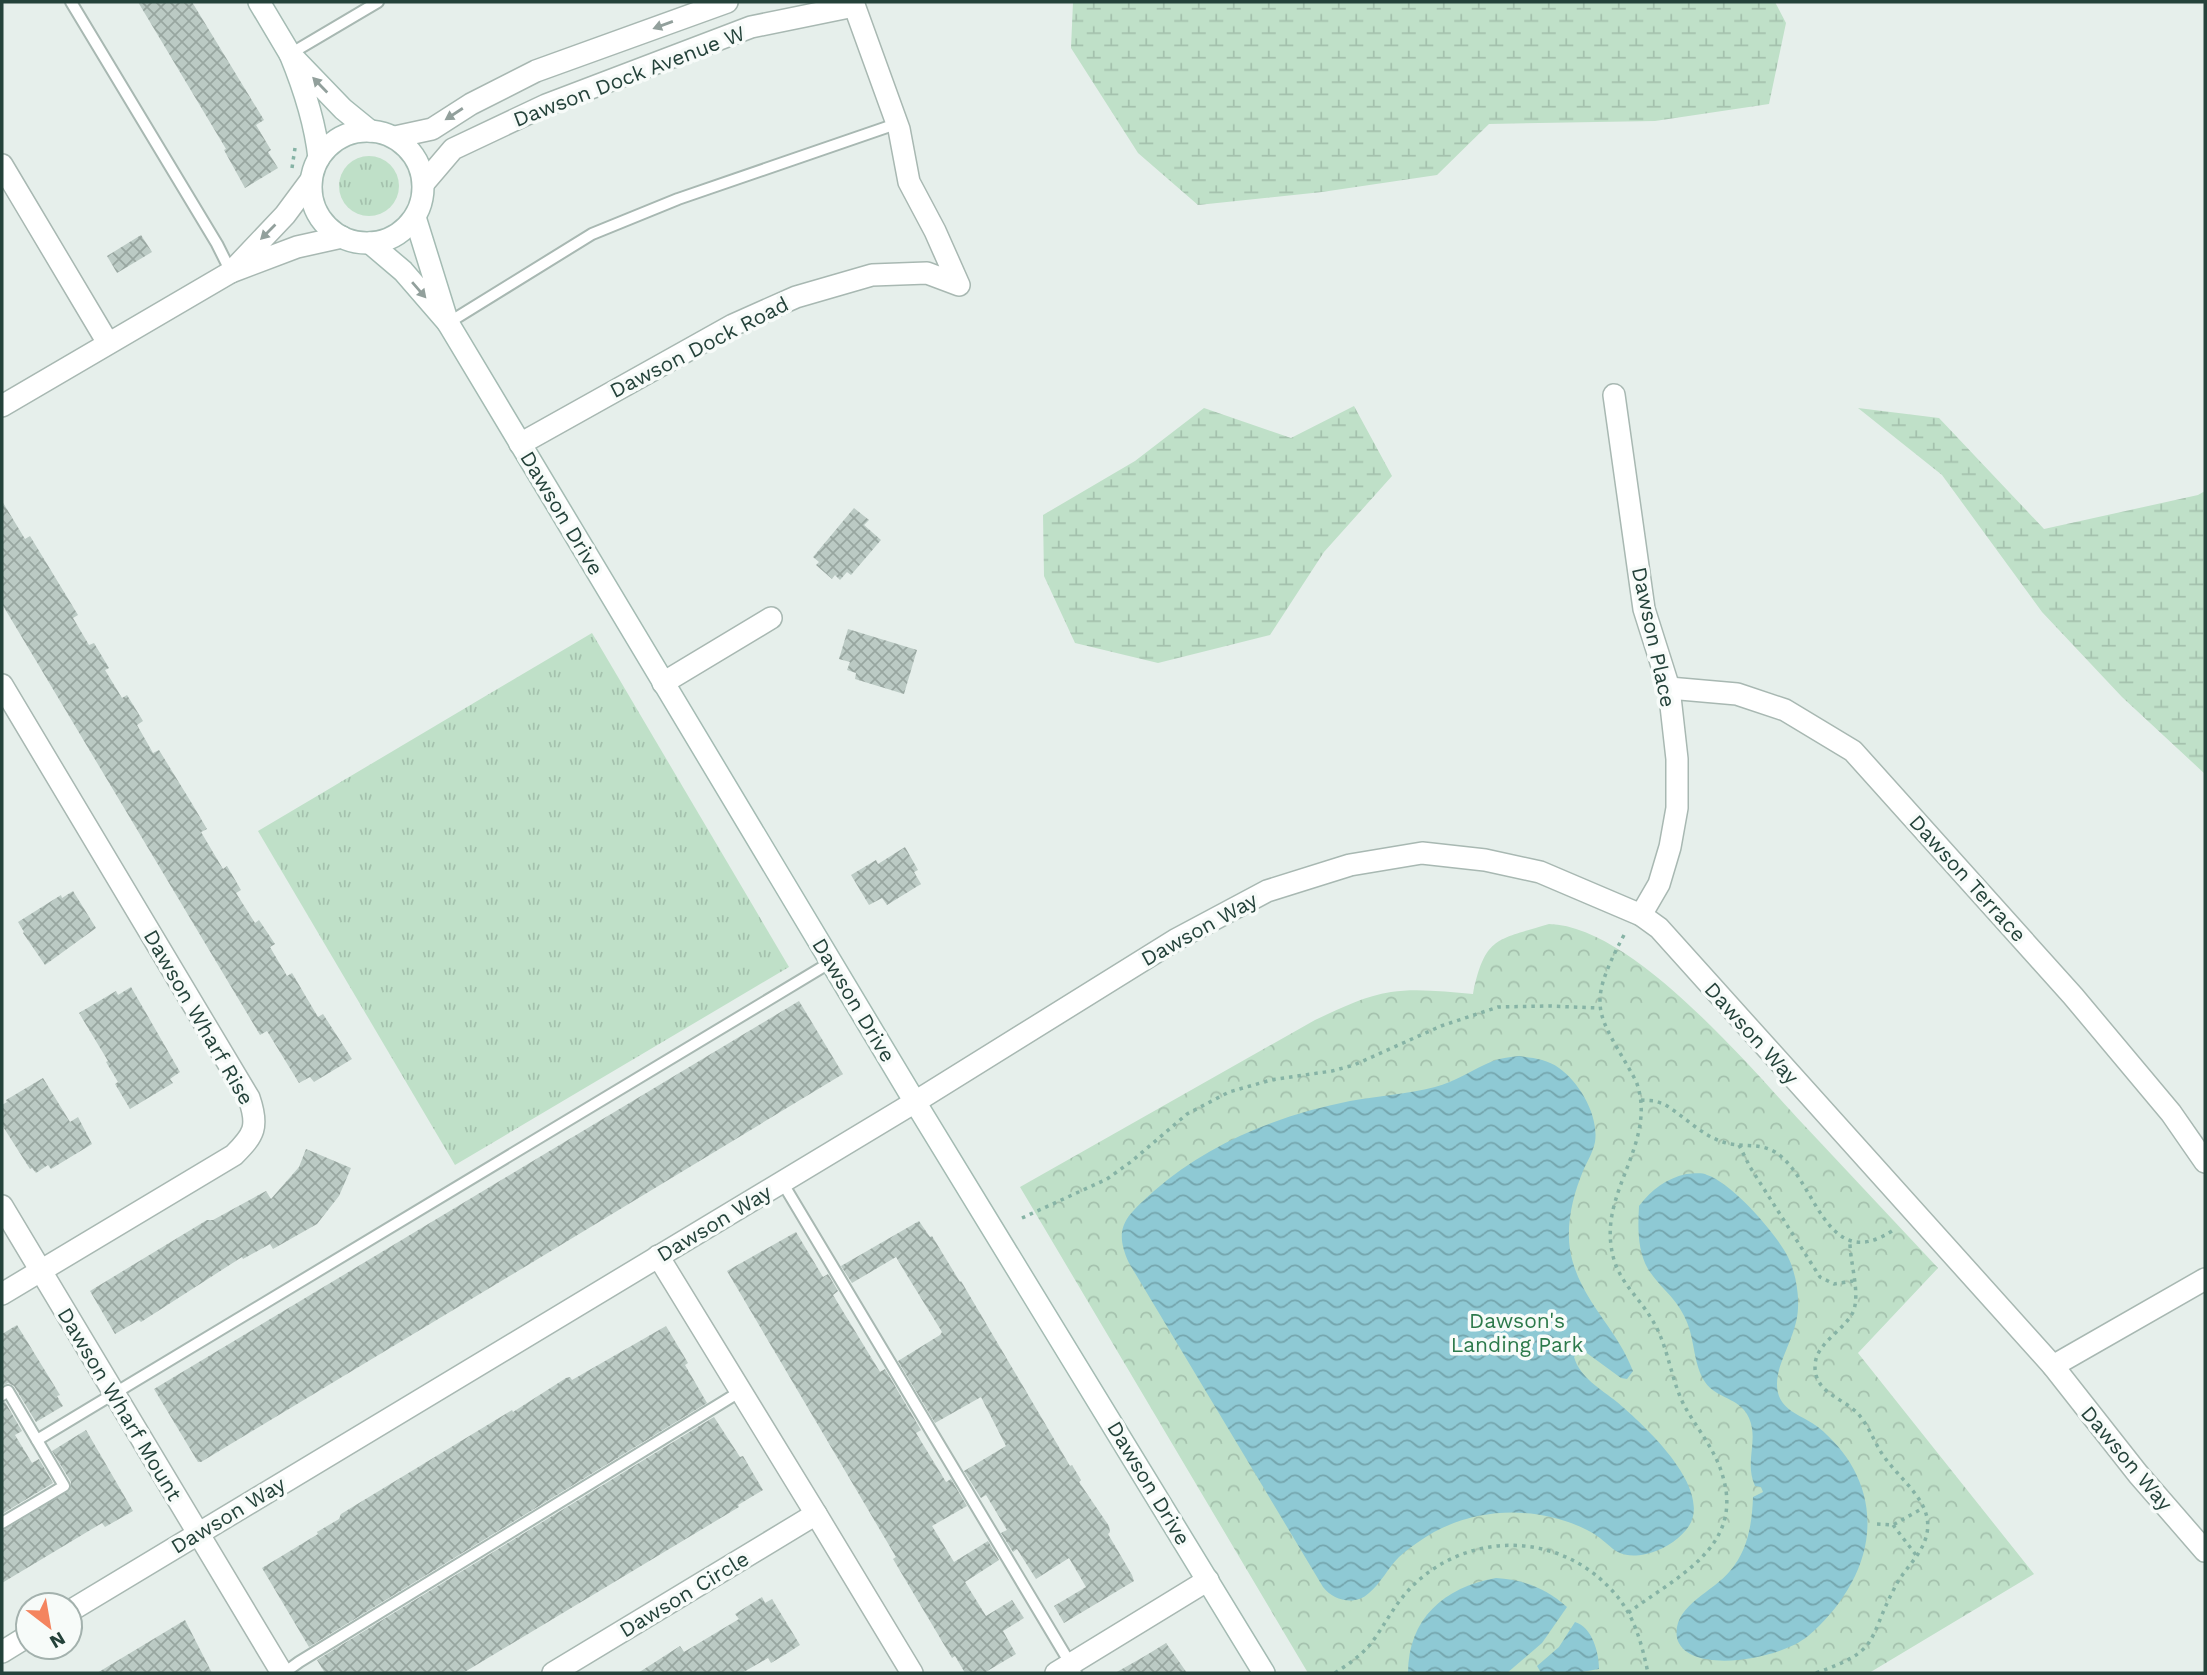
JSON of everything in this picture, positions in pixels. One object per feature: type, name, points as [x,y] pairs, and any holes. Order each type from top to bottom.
[{"type":"street","points":[[259,2],[290,54],[307,98],[319,158]]},
{"type":"street","points":[[395,137],[432,129],[471,104],[536,71],[727,2]]},
{"type":"street","name":"Dawson Dock Road","points":[[520,444],[733,325],[796,297],[872,275],[928,273],[958,285],[935,231],[909,182],[897,124],[853,4]]},
{"type":"street","name":"Dawson Dock Avenue W","points":[[424,183],[453,149],[546,105],[751,27],[853,4]]},
{"type":"street","points":[[290,54],[343,109],[370,131]]},
{"type":"street","points":[[231,272],[285,215],[301,178],[324,150],[339,137],[357,131],[370,131],[395,137],[410,149],[420,166],[424,183],[422,201],[415,217],[403,230],[388,239],[370,243],[353,241],[342,237],[322,221],[301,178]]},
{"type":"street","points":[[2,165],[108,343]]},
{"type":"street","name":"Dawson Drive","points":[[415,217],[448,323]]},
{"type":"street","points":[[2,406],[231,272],[298,247],[342,237]]},
{"type":"street","name":"Dawson Drive","points":[[370,243],[403,271],[448,323],[915,1102],[1264,1673]]},
{"type":"street","name":"Dawson Place","points":[[1614,395],[1644,609],[1668,688],[1677,759],[1677,808],[1670,847],[1658,884],[1642,915]]},
{"type":"street","points":[[663,683],[771,618]]},
{"type":"street","name":"Dawson Wharf Rise","points":[[2,685],[242,1086],[255,1114],[254,1132],[233,1155],[2,1294]]},
{"type":"street","name":"Dawson Terrace","points":[[1668,688],[1737,694],[1784,710],[1853,751],[2073,996],[2171,1113],[2205,1162]]},
{"type":"street","name":"Dawson Way","points":[[84,1603],[915,1102],[1188,933],[1267,891],[1350,865],[1422,853],[1485,860],[1540,872],[1642,915],[1658,928],[2053,1366],[2138,1474],[2205,1551]]},
{"type":"street","name":"Dawson Wharf Mount","points":[[2,1206],[283,1673]]},
{"type":"street","points":[[659,1256],[912,1673]]},
{"type":"street","points":[[2053,1366],[2205,1279]]},
{"type":"street","name":"Dawson Circle","points":[[553,1673],[816,1514]]},
{"type":"street","points":[[1068,1670],[1208,1580]]},
{"type":"lane","points":[[71,2],[218,244],[231,272]]},
{"type":"lane","points":[[290,54],[378,2]]},
{"type":"lane","points":[[448,323],[592,234],[678,199],[897,124]]},
{"type":"lane","points":[[37,1440],[831,962]]},
{"type":"lane","points":[[782,1182],[1068,1670]]},
{"type":"lane","points":[[2,1395],[8,1391],[64,1486],[2,1523]]},
{"type":"lane","points":[[283,1673],[741,1391]]},
{"type":"path","points":[[295,138],[301,178]]},
{"type":"path","points":[[1624,934],[1605,975],[1598,1002],[1608,1033],[1636,1081],[1641,1100],[1638,1136],[1612,1218],[1609,1236],[1611,1249],[1619,1276],[1658,1329],[1679,1394],[1719,1465],[1725,1486],[1726,1508],[1722,1528],[1709,1552],[1696,1565],[1629,1613]]},
{"type":"path","points":[[1022,1218],[1107,1179],[1187,1114],[1229,1092],[1271,1080],[1342,1068],[1441,1026],[1498,1007],[1599,1008]]},
{"type":"path","points":[[1641,1100],[1664,1104],[1710,1136],[1726,1143],[1759,1146],[1780,1156],[1801,1181],[1826,1222],[1850,1240],[1870,1241],[1892,1230]]},
{"type":"path","points":[[1739,1145],[1788,1231],[1823,1280],[1834,1284],[1854,1281]]},
{"type":"path","points":[[1816,1673],[1847,1662],[1870,1643],[1894,1589],[1927,1533],[1923,1507],[1913,1489],[1882,1454],[1862,1417],[1825,1391],[1816,1374],[1815,1365],[1819,1350],[1854,1310],[1850,1240]]},
{"type":"path","points":[[1877,1524],[1893,1525],[1923,1507]]},
{"type":"path","points":[[1893,1525],[1916,1555]]},
{"type":"path","points":[[1335,1673],[1366,1649],[1398,1602],[1420,1579],[1452,1558],[1472,1550],[1528,1545],[1561,1554],[1604,1582],[1629,1613],[1648,1673]]},
{"type":"green space","points":[[1073,2],[1775,2],[1786,23],[1769,104],[1655,121],[1489,124],[1437,175],[1322,192],[1198,205],[1138,153],[1071,48]]},
{"type":"green space","points":[[363,156],[375,156],[394,169],[399,186],[397,198],[386,211],[375,216],[363,216],[344,203],[339,192],[339,180],[352,161]]},
{"type":"green space","points":[[1354,406],[1392,476],[1324,552],[1270,635],[1158,663],[1075,643],[1044,576],[1043,515],[1135,461],[1204,408],[1291,438]]},
{"type":"green space","points":[[1858,408],[1939,418],[2044,529],[2198,495],[2205,491],[2205,774],[2122,697],[2042,612],[1942,475]]},
{"type":"green space","points":[[592,633],[789,967],[455,1165],[258,831]]},
{"type":"green space","name":"Dawson's Landing Park","points":[[1549,924],[1581,931],[1616,948],[1686,1003],[1752,1068],[1938,1268],[1858,1353],[2034,1574],[1869,1673],[1308,1673],[1020,1187],[1342,1007],[1401,991],[1473,994],[1483,961],[1496,943]]},
{"type":"water","points":[[1519,1056],[1540,1059],[1567,1074],[1581,1091],[1594,1122],[1594,1146],[1579,1180],[1571,1210],[1570,1250],[1581,1284],[1626,1355],[1633,1371],[1627,1379],[1621,1378],[1584,1351],[1578,1352],[1574,1357],[1586,1377],[1644,1426],[1674,1460],[1693,1497],[1693,1515],[1686,1530],[1673,1542],[1657,1551],[1635,1555],[1619,1553],[1587,1530],[1549,1517],[1510,1513],[1471,1518],[1434,1532],[1399,1557],[1369,1593],[1357,1600],[1345,1600],[1333,1596],[1323,1587],[1129,1263],[1124,1250],[1122,1231],[1125,1222],[1136,1208],[1175,1174],[1221,1145],[1246,1133],[1323,1107],[1435,1087],[1493,1061]]},
{"type":"water","points":[[1686,1174],[1705,1174],[1729,1188],[1764,1223],[1788,1257],[1796,1282],[1798,1308],[1794,1328],[1780,1366],[1778,1393],[1785,1406],[1818,1427],[1840,1448],[1856,1474],[1866,1502],[1865,1548],[1855,1576],[1839,1603],[1819,1626],[1794,1645],[1776,1652],[1735,1660],[1697,1657],[1684,1650],[1677,1638],[1677,1627],[1687,1609],[1736,1563],[1748,1536],[1753,1497],[1763,1492],[1761,1487],[1755,1486],[1752,1477],[1753,1435],[1749,1418],[1740,1406],[1715,1392],[1705,1382],[1682,1312],[1648,1269],[1640,1246],[1639,1206],[1660,1186]]},
{"type":"water","points":[[1496,1578],[1534,1586],[1567,1607],[1542,1643],[1507,1673],[1408,1673],[1414,1637],[1433,1609],[1460,1589]]},
{"type":"water","points":[[1575,1622],[1590,1635],[1598,1655],[1599,1669],[1576,1673],[1541,1673],[1537,1666],[1559,1647]]},
{"type":"building","points":[[138,2],[192,2],[264,120],[256,125],[278,168],[245,188],[224,150],[226,149]]},
{"type":"building","points":[[141,235],[152,252],[117,273],[107,256]]},
{"type":"building","points":[[2,501],[25,539],[30,536],[78,615],[73,618],[89,645],[94,643],[109,668],[105,670],[122,698],[127,695],[143,721],[137,725],[153,753],[159,750],[191,802],[207,829],[201,832],[223,869],[227,866],[241,890],[236,893],[255,923],[259,920],[275,944],[270,947],[287,976],[292,973],[318,1017],[323,1014],[352,1059],[314,1082],[310,1077],[299,1083],[267,1031],[260,1035],[2,604]]},
{"type":"building","points":[[854,508],[869,520],[864,525],[881,540],[851,575],[847,572],[840,580],[835,575],[832,579],[816,565],[819,562],[813,557]]},
{"type":"building","points":[[848,629],[917,650],[904,694],[855,679],[856,673],[847,670],[850,662],[839,659]]},
{"type":"building","points":[[905,847],[918,870],[914,872],[921,884],[887,905],[882,898],[869,905],[851,875],[876,860],[878,864]]},
{"type":"building","points":[[73,891],[96,928],[45,965],[18,922],[61,895],[62,898]]},
{"type":"building","points":[[131,987],[180,1072],[170,1079],[173,1083],[130,1109],[115,1084],[118,1082],[106,1062],[108,1061],[79,1013],[116,991],[118,995]]},
{"type":"building","points":[[799,1001],[843,1074],[198,1462],[154,1389]]},
{"type":"building","points":[[43,1078],[70,1122],[78,1117],[92,1144],[51,1169],[48,1165],[36,1173],[30,1169],[2,1125],[2,1105]]},
{"type":"building","points":[[306,1149],[351,1168],[339,1196],[317,1224],[273,1249],[270,1244],[243,1259],[242,1257],[141,1322],[139,1320],[115,1334],[90,1291],[207,1220],[213,1220],[266,1191],[271,1199],[299,1167]]},
{"type":"building","points":[[919,1221],[961,1281],[1070,1466],[1072,1465],[1081,1480],[1079,1482],[1109,1526],[1108,1534],[1132,1575],[1134,1581],[1064,1623],[1054,1606],[1086,1587],[1069,1558],[1036,1579],[1017,1549],[1013,1552],[1001,1533],[1007,1530],[986,1495],[981,1498],[964,1471],[1006,1446],[981,1397],[935,1423],[898,1361],[942,1332],[896,1257],[852,1283],[841,1266]]},
{"type":"building","points":[[796,1232],[823,1277],[828,1274],[838,1291],[833,1295],[880,1372],[885,1369],[921,1430],[916,1433],[946,1482],[951,1479],[967,1506],[932,1526],[954,1562],[988,1541],[999,1560],[965,1582],[986,1616],[1012,1600],[1024,1618],[1003,1631],[1016,1654],[984,1673],[965,1673],[955,1656],[952,1658],[893,1559],[896,1557],[727,1271]]},
{"type":"building","points":[[17,1325],[60,1395],[57,1396],[63,1406],[36,1422],[14,1386],[8,1383],[2,1386],[2,1334]]},
{"type":"building","points":[[666,1326],[707,1403],[309,1647],[262,1568],[318,1534],[317,1532],[339,1519],[341,1514],[512,1410],[513,1412],[566,1378],[570,1377],[572,1380]]},
{"type":"building","points":[[5,1402],[22,1431],[15,1435],[32,1463],[39,1459],[53,1483],[2,1514],[2,1403]]},
{"type":"building","points":[[714,1417],[740,1457],[743,1456],[763,1490],[738,1505],[739,1507],[463,1673],[325,1673],[317,1660]]},
{"type":"building","points":[[86,1430],[133,1511],[105,1527],[102,1523],[2,1583],[2,1531],[70,1490],[71,1482],[52,1451]]},
{"type":"building","points":[[762,1597],[765,1603],[772,1599],[800,1645],[771,1663],[768,1658],[742,1673],[638,1673],[680,1646],[684,1652],[739,1619],[735,1614]]},
{"type":"building","points":[[185,1620],[212,1673],[97,1673]]},
{"type":"building","points":[[1166,1643],[1187,1673],[1115,1673],[1145,1656]]}]
